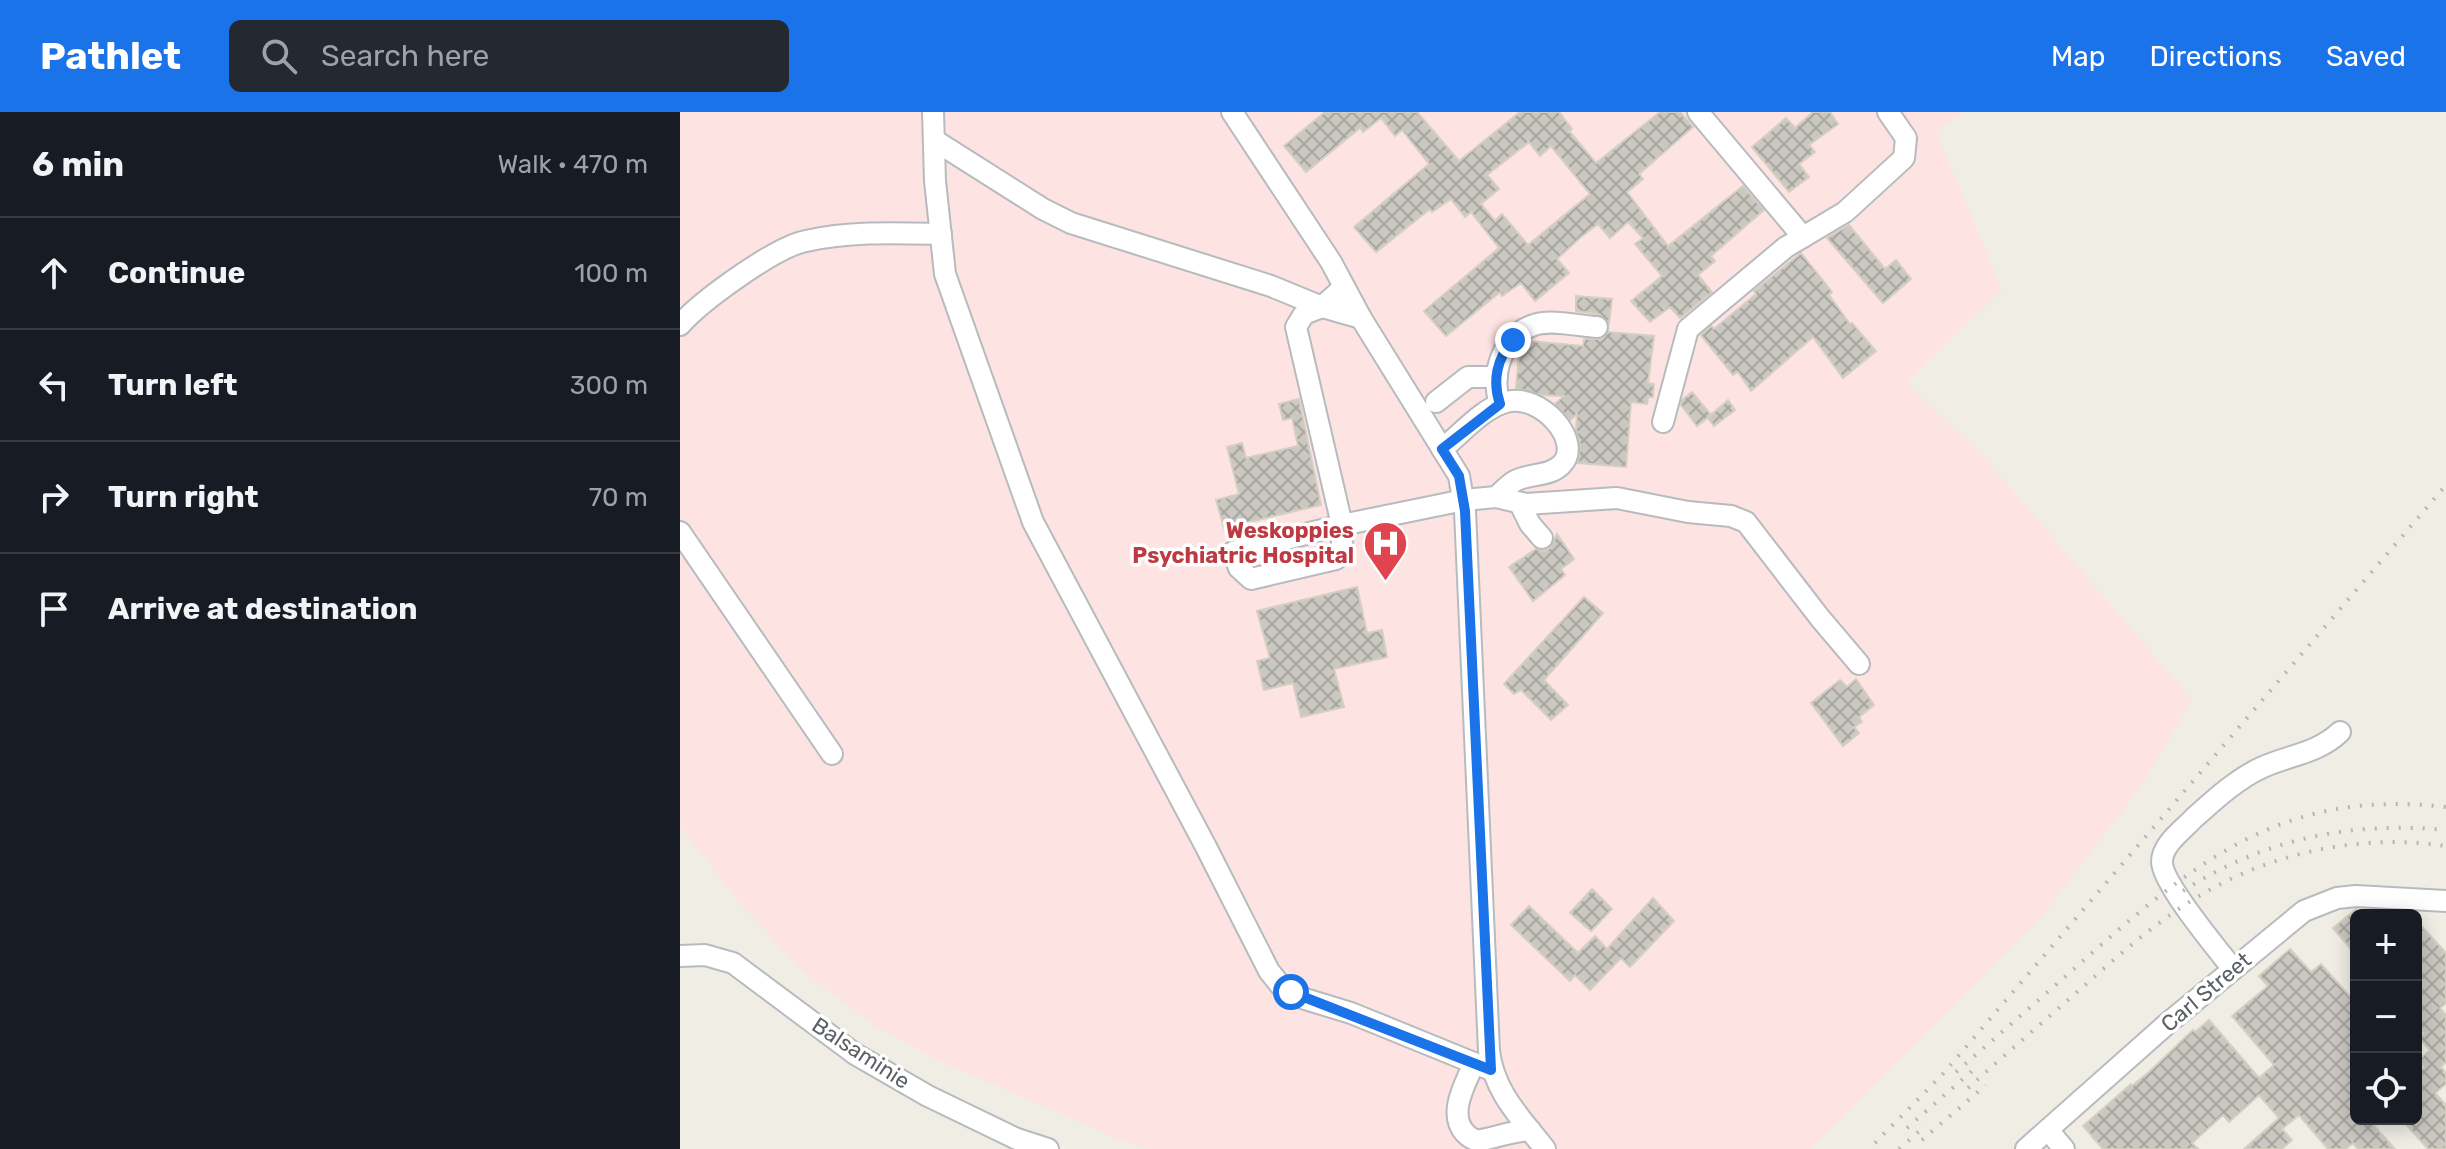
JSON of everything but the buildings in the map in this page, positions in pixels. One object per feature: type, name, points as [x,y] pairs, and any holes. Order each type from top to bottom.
[{"type":"street","points":[[933,112],[945,274],[1033,522],[1269,971],[1281,986],[1305,999],[1351,1013],[1483,1066]]},
{"type":"street","points":[[1232,112],[1280,182],[1459,476],[1464,500],[1483,1066],[1545,1149]]},
{"type":"street","points":[[1698,112],[1803,237]]},
{"type":"street","points":[[1663,422],[1688,329],[1750,276],[1803,237],[1845,212],[1904,158],[1906,138],[1888,112]]},
{"type":"street","points":[[934,140],[1043,209],[1071,223],[1361,318]]},
{"type":"street","points":[[680,325],[714,294],[784,250],[805,241],[880,234],[941,234]]},
{"type":"street","points":[[1344,287],[1322,307],[1304,314],[1296,327],[1342,525],[1342,552],[1336,559],[1266,576],[1251,579],[1243,574],[1233,552],[1342,525],[1464,500],[1496,497],[1520,504],[1617,498],[1738,518],[1756,534],[1859,664]]},
{"type":"street","points":[[1500,404],[1497,377],[1502,353],[1513,340],[1531,326],[1544,323],[1597,327]]},
{"type":"street","points":[[1436,402],[1468,377],[1497,377]]},
{"type":"street","points":[[1442,449],[1500,404],[1522,401],[1542,407],[1559,427],[1568,446],[1567,457],[1560,466],[1545,473],[1517,480],[1496,497]]},
{"type":"street","points":[[1520,504],[1530,524],[1542,538]]},
{"type":"street","points":[[680,532],[832,754]]},
{"type":"street","points":[[2233,969],[2171,885],[2162,862],[2165,851],[2185,828],[2229,789],[2262,768],[2313,751],[2340,732]]},
{"type":"street","name":"Carl Street","points":[[2026,1149],[2304,911],[2322,902],[2356,896],[2446,901]]},
{"type":"street","name":"Balsaminie","points":[[680,956],[705,955],[733,963],[855,1054],[1013,1144],[1048,1149]]},
{"type":"street","points":[[1483,1066],[1457,1109],[1463,1131],[1479,1141],[1512,1131],[1530,1130]]},
{"type":"street","points":[[2048,1130],[2064,1149]]},
{"type":"shaded area","name":"Weskoppies Psychiatric Hospital","points":[[680,112],[1963,112],[1936,131],[2002,290],[1907,382],[1989,463],[2192,700],[2139,789],[2043,915],[1810,1149],[1151,1149],[1122,1141],[938,1060],[877,1027],[803,971],[738,901],[680,826]]},
{"type":"railway","points":[[1875,1143],[1942,1075],[2446,485]]},
{"type":"railway","points":[[1956,1072],[2173,885],[2253,836],[2295,819],[2341,808],[2391,804],[2446,807]]},
{"type":"railway","points":[[2183,891],[2244,858],[2309,838],[2376,828],[2446,830]]},
{"type":"railway","points":[[1968,1088],[2136,941],[2215,887],[2269,863],[2327,848],[2387,842],[2446,846]]},
{"type":"railway","points":[[1907,1128],[1973,1070]]},
{"type":"railway","points":[[1922,1140],[1986,1085]]},
{"type":"railway","points":[[1899,1149],[1926,1125]]},
{"type":"place","name":"Weskoppies Psychiatric Hospital","points":[[1385,582]]},
{"type":"route","points":[[1291,992],[1491,1070],[1465,511],[1459,476],[1442,449],[1500,404],[1496,380],[1498,364],[1502,353],[1513,340]]}]
